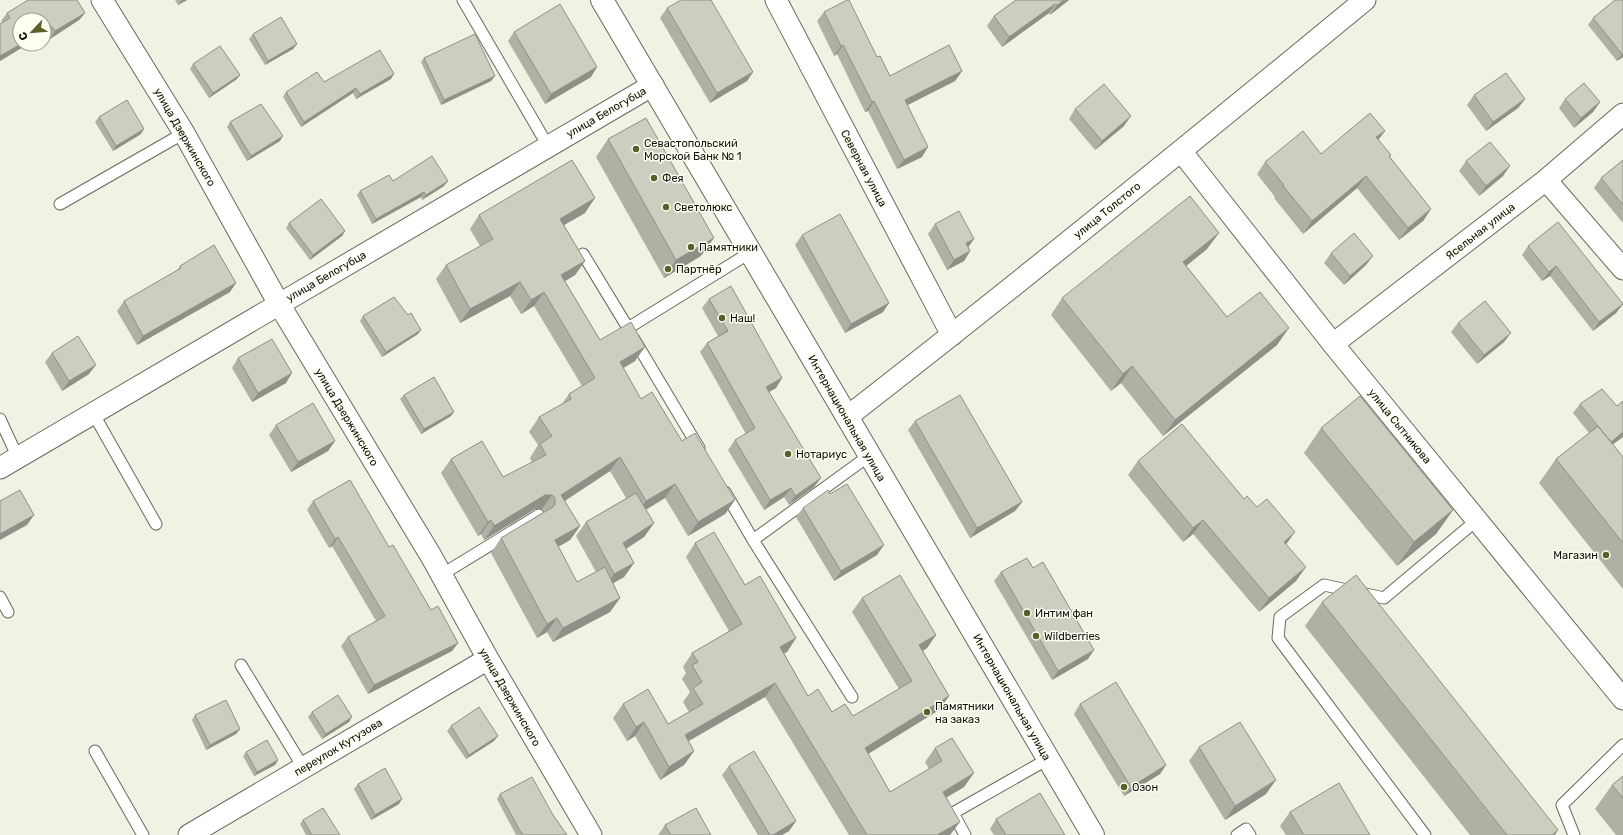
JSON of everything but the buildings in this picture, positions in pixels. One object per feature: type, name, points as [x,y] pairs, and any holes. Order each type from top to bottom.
[{"type":"main road","name":"Интернациональная улица","points":[[602,0],[1093,835]]},
{"type":"street","name":"улица Дзержинского","points":[[102,0],[184,133],[279,304],[441,575],[488,659],[591,835]]},
{"type":"street","name":"Северная улица","points":[[776,0],[952,335]]},
{"type":"street","name":"улица Толстого","points":[[847,417],[952,335],[1181,151],[1365,0]]},
{"type":"street","name":"улица Белогубца","points":[[0,468],[653,85]]},
{"type":"street","name":"Ясельная улица","points":[[1333,344],[1546,180],[1623,114]]},
{"type":"street","name":"улица Сытникова","points":[[1181,151],[1333,344],[1623,699]]},
{"type":"street","points":[[1546,180],[1623,269]]},
{"type":"street","name":"переулок Кутузова","points":[[189,835],[488,659]]},
{"type":"lane","points":[[463,0],[548,146]]},
{"type":"lane","points":[[60,204],[184,133]]},
{"type":"lane","points":[[628,328],[750,252]]},
{"type":"lane","points":[[583,254],[705,458]]},
{"type":"lane","points":[[93,413],[156,524]]},
{"type":"lane","points":[[0,419],[18,458]]},
{"type":"lane","points":[[754,540],[870,455]]},
{"type":"lane","points":[[721,485],[852,696]]},
{"type":"lane","points":[[441,575],[539,515]]},
{"type":"lane","points":[[1425,835],[1278,638],[1280,617],[1324,585],[1384,598],[1477,520]]},
{"type":"lane","points":[[0,597],[8,612]]},
{"type":"lane","points":[[241,665],[303,768]]},
{"type":"lane","points":[[1574,835],[1562,805],[1623,745]]},
{"type":"lane","points":[[95,751],[143,835]]},
{"type":"lane","points":[[965,835],[953,813],[1048,759]]},
{"type":"lane","points":[[1236,835],[1246,829],[1250,835]]},
{"type":"place","name":"Севастопольский Морской Банк № 1","points":[[636,149]]},
{"type":"place","name":"Фея","points":[[654,178]]},
{"type":"place","name":"Светолюкс","points":[[666,207]]},
{"type":"place","name":"Памятники","points":[[691,247]]},
{"type":"place","name":"Партнёр","points":[[668,269]]},
{"type":"place","name":"Наш!","points":[[722,318]]},
{"type":"place","name":"Нотариус","points":[[788,454]]},
{"type":"place","name":"Магазин","points":[[1606,555]]},
{"type":"place","name":"Интим фан","points":[[1027,613]]},
{"type":"place","name":"Wildberries","points":[[1036,636]]},
{"type":"place","name":"Памятники на заказ","points":[[927,712]]},
{"type":"place","name":"Озон","points":[[1124,787]]}]
